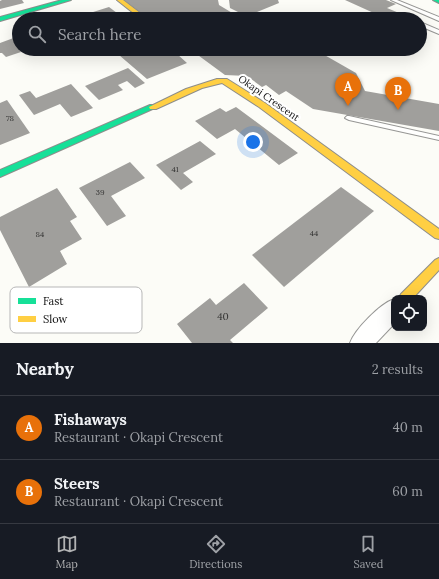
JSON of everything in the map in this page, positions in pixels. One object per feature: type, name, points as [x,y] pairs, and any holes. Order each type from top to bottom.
[{"type":"street","points":[[25,12],[68,0]]},
{"type":"street","points":[[120,0],[136,12]]},
{"type":"street","points":[[0,19],[12,16]]},
{"type":"street","name":"Okapi Crescent","points":[[0,174],[201,86],[221,80],[230,84],[262,105],[439,235]]},
{"type":"street","points":[[408,295],[439,263]]},
{"type":"street","points":[[361,343],[391,312]]},
{"type":"lane","points":[[393,0],[422,12]]},
{"type":"lane","points":[[427,14],[439,19]]},
{"type":"lane","points":[[427,27],[439,32]]},
{"type":"lane","points":[[349,118],[439,138]]},
{"type":"building","points":[[22,0],[24,3],[0,9],[0,1]]},
{"type":"building","points":[[124,0],[218,0],[219,5],[231,12],[140,12]]},
{"type":"building","points":[[229,0],[278,0],[279,3],[257,12],[238,12],[230,8]]},
{"type":"building","points":[[345,0],[386,0],[396,4],[387,8],[397,12],[372,12]]},
{"type":"building","points":[[109,7],[116,12],[93,12]]},
{"type":"building","points":[[12,39],[12,55],[6,57],[0,53],[0,43]]},
{"type":"building","points":[[120,56],[179,56],[187,63],[147,79]]},
{"type":"building","points":[[199,56],[326,56],[356,73],[365,91],[439,104],[439,131],[313,109],[286,91],[279,95],[266,85],[262,87],[247,76],[225,75]]},
{"type":"building","points":[[128,68],[145,83],[135,88],[127,81],[118,85],[123,90],[99,100],[85,86]]},
{"type":"building","points":[[71,84],[93,108],[71,117],[60,104],[34,115],[19,95],[30,91],[36,98]]},
{"type":"building","points":[[7,100],[30,133],[0,145],[0,103]]},
{"type":"building","points":[[236,107],[298,153],[279,165],[235,129],[217,139],[195,121],[220,108],[226,112]]},
{"type":"building","points":[[200,141],[216,154],[183,173],[193,182],[181,190],[156,165]]},
{"type":"building","points":[[130,162],[145,178],[111,196],[126,216],[107,226],[79,188]]},
{"type":"building","points":[[341,187],[374,211],[284,287],[252,255]]},
{"type":"building","points":[[57,188],[77,217],[70,221],[82,239],[60,251],[67,264],[29,287],[0,230],[0,217]]},
{"type":"building","points":[[244,283],[268,308],[230,340],[233,343],[192,343],[177,324],[210,298],[216,305]]},
{"type":"traffic: fast","points":[[25,12],[68,0]]},
{"type":"traffic: fast","points":[[0,19],[12,16]]},
{"type":"traffic: fast","points":[[0,174],[153,107]]},
{"type":"traffic: slow","points":[[120,0],[136,12]]},
{"type":"traffic: slow","points":[[153,107],[199,86],[217,81],[224,81],[262,105],[439,235]]},
{"type":"traffic: slow","points":[[408,295],[439,263]]},
{"type":"place","name":"Fishaways","points":[[348,106]]},
{"type":"place","name":"Steers","points":[[398,110]]}]
